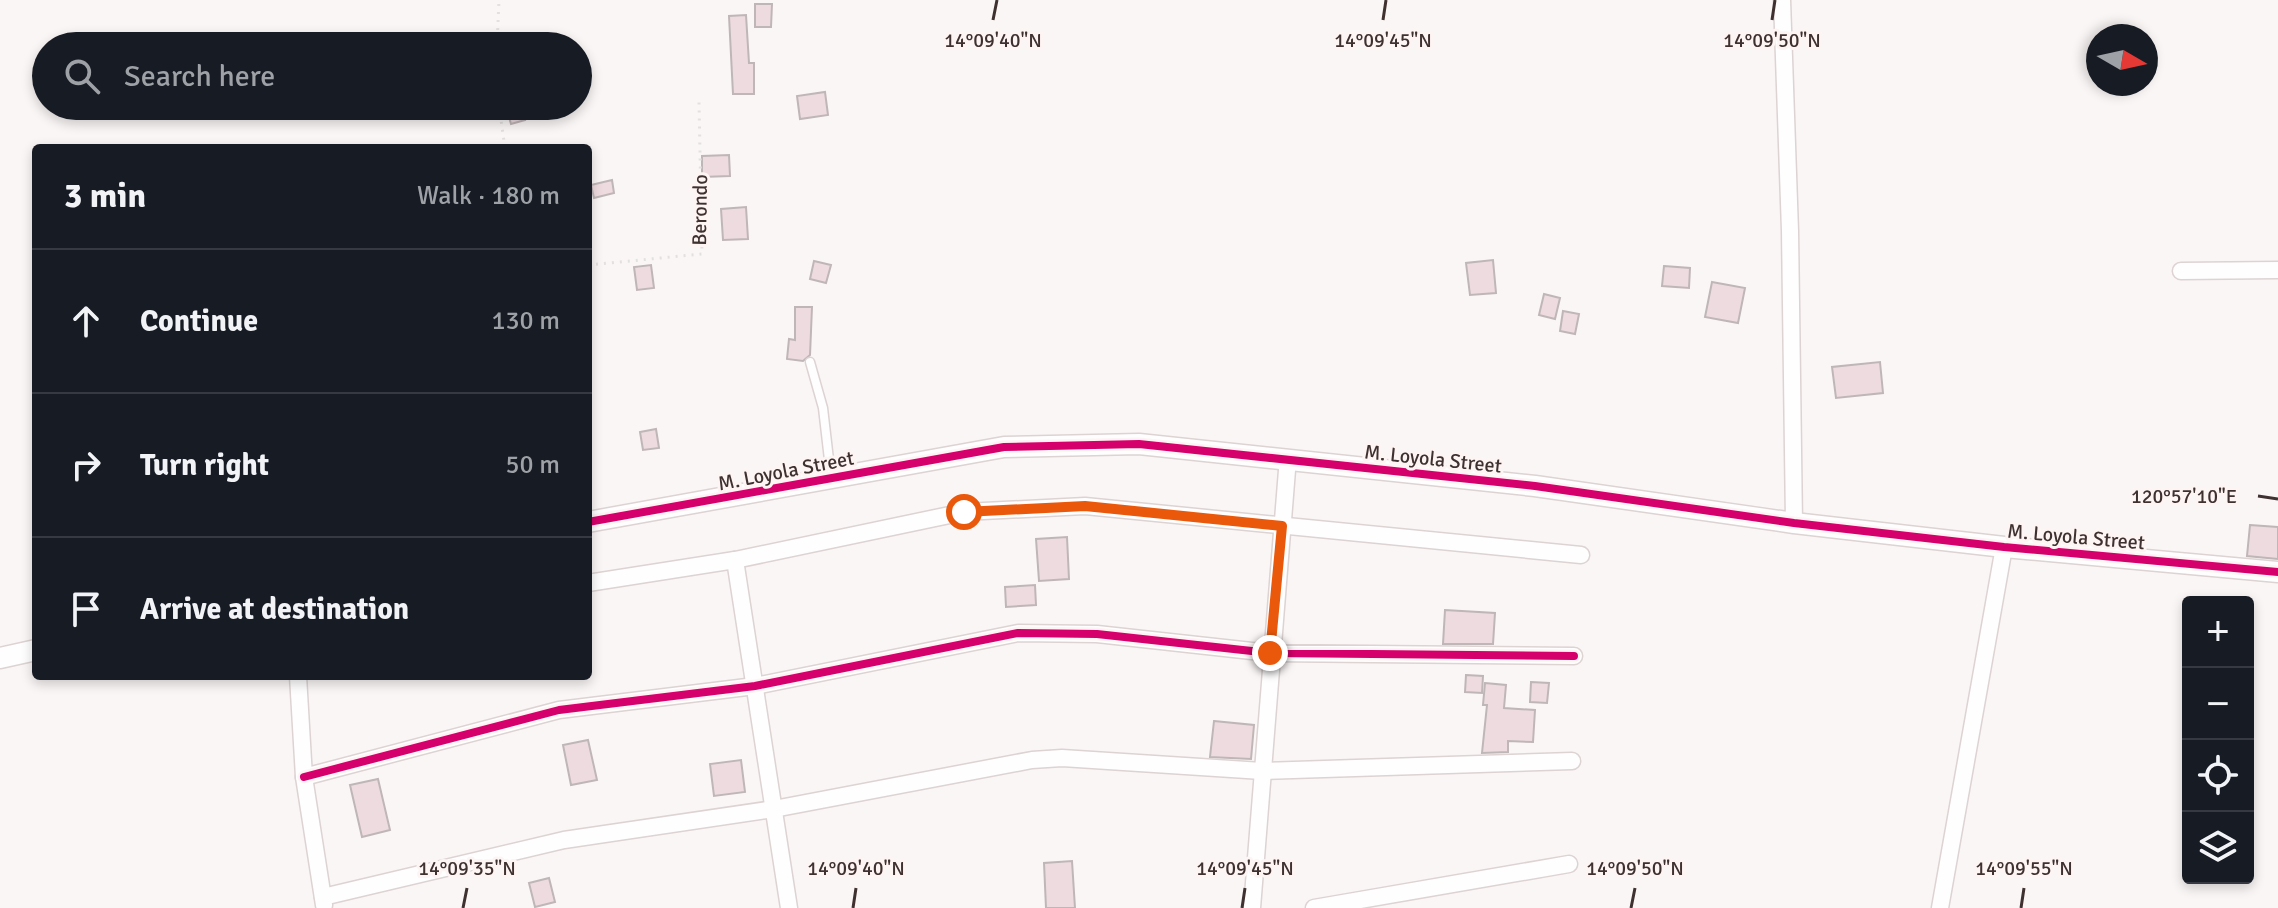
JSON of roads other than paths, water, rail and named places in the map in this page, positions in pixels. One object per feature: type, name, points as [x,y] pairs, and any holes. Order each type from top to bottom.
[{"type":"street","points":[[1782,0],[1790,231],[1794,523]]},
{"type":"street","points":[[2181,271],[2278,270]]},
{"type":"street","name":"M. Loyola Street","points":[[592,521],[1004,447],[1139,444],[1535,486],[1794,523],[2004,547],[2278,572]]},
{"type":"street","points":[[1252,908],[1287,470]]},
{"type":"street","points":[[592,582],[735,560],[964,512],[1085,506],[1581,555]]},
{"type":"street","points":[[1940,908],[2004,547]]},
{"type":"street","points":[[735,560],[789,908]]},
{"type":"street","points":[[304,777],[559,710],[755,686],[1018,633],[1097,634],[1270,653],[1574,656]]},
{"type":"street","points":[[0,658],[32,651]]},
{"type":"street","points":[[298,680],[304,777],[323,903],[564,840],[774,809],[1032,760],[1062,758],[1262,771],[1572,761]]},
{"type":"street","points":[[1314,908],[1569,864]]},
{"type":"lane","points":[[810,362],[823,408],[831,478]]}]
